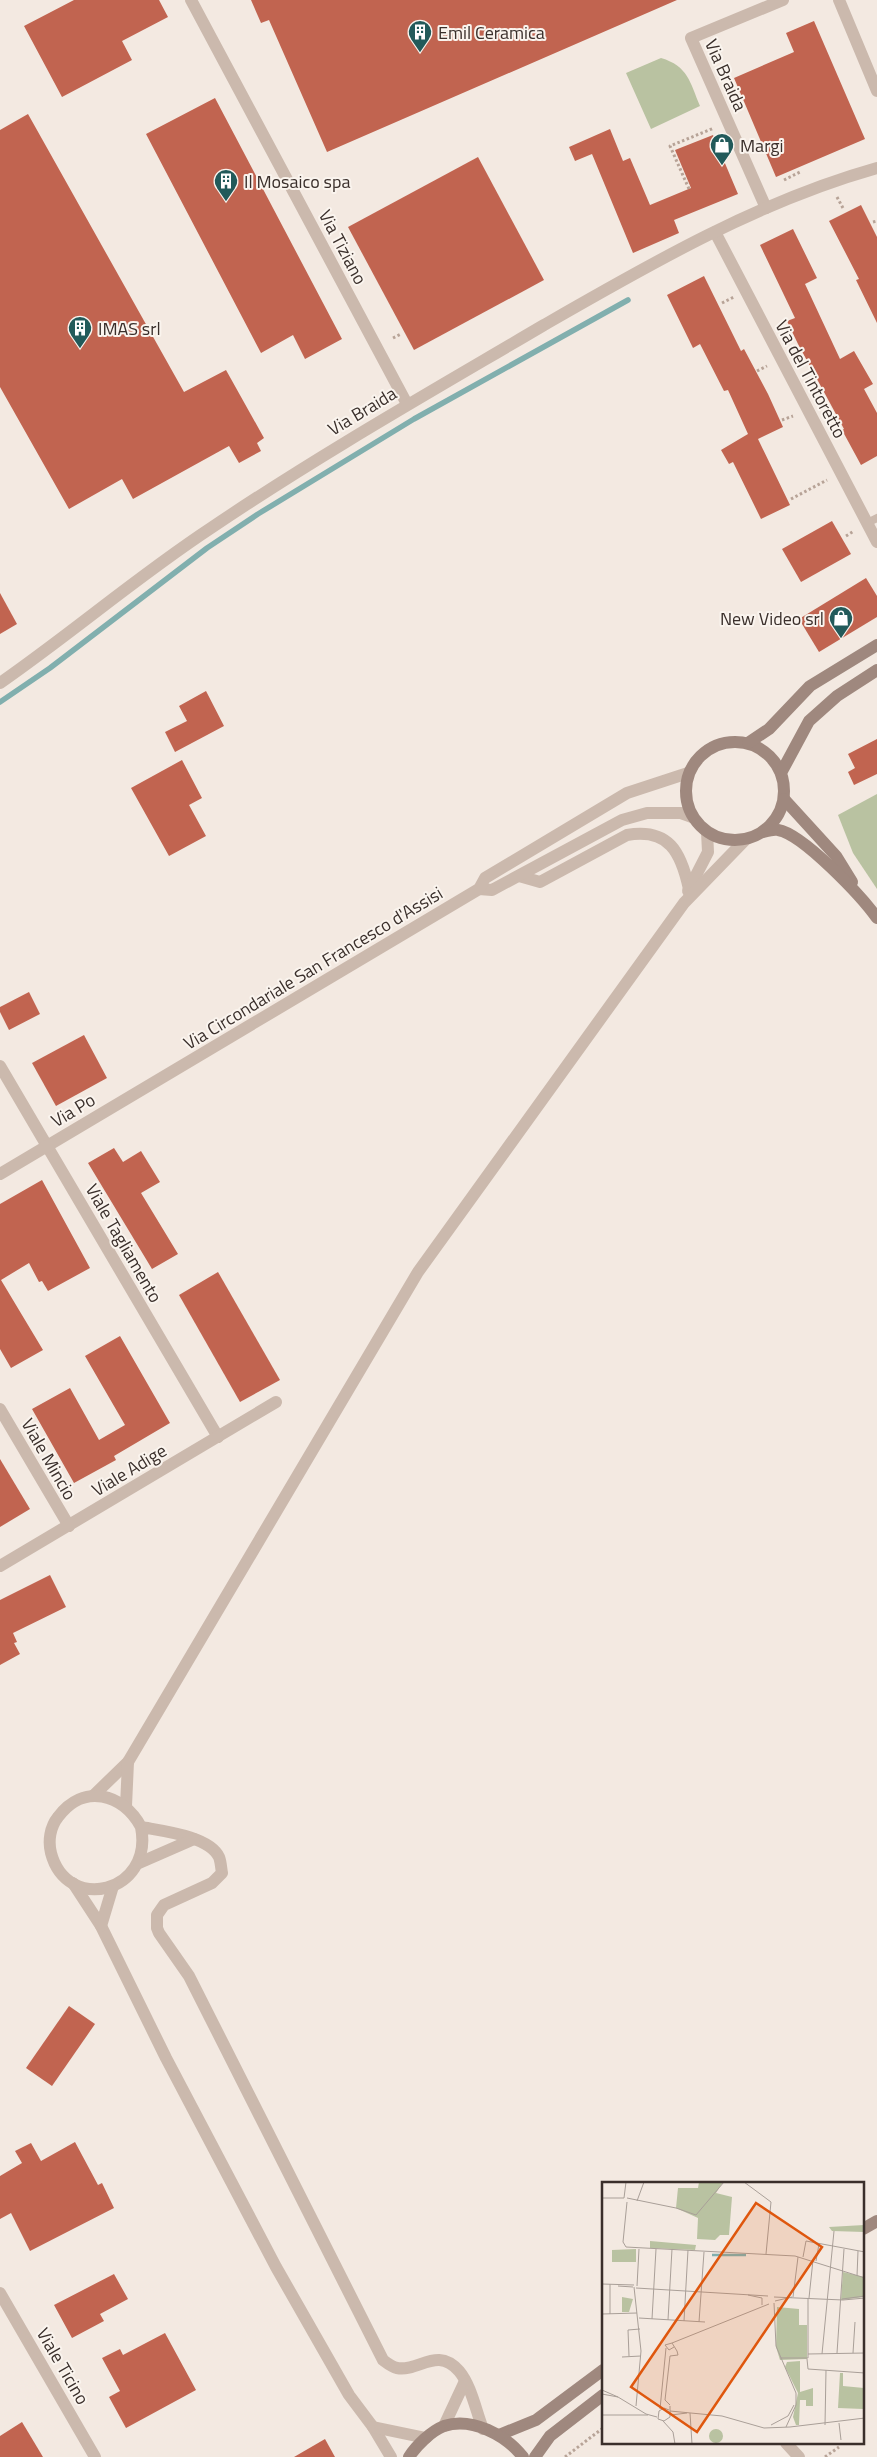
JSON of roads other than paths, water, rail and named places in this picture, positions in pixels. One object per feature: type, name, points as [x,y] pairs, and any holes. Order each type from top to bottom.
[{"type":"street","name":"Via Tiziano","points":[[191,0],[407,404]]},
{"type":"street","name":"Via Braida","points":[[766,208],[691,38],[784,0]]},
{"type":"street","points":[[839,0],[877,91]]},
{"type":"street","name":"Via Braida","points":[[0,683],[209,529],[407,404],[619,283],[715,232],[833,180],[877,168]]},
{"type":"street","name":"Via del Tintoretto","points":[[715,232],[877,542]]},
{"type":"street","points":[[748,743],[769,729],[810,686],[877,645]]},
{"type":"street","points":[[781,773],[809,721],[837,696],[877,670]]},
{"type":"street","points":[[763,832],[773,823],[784,799],[781,773],[768,754],[748,743],[726,742],[706,750],[695,761],[688,773],[685,788],[686,803],[692,817],[707,832],[719,838],[732,841],[746,839],[763,832],[779,830],[800,840],[823,860],[877,918]]},
{"type":"street","name":"Via Circondariale San Francesco d'Assisi","points":[[164,1076],[480,889],[485,878],[627,793],[688,773]]},
{"type":"street","points":[[784,799],[836,856],[867,906]]},
{"type":"street","name":"Via Circondariale San Francesco d'Assisi","points":[[480,889],[492,890],[622,820],[647,812],[681,813],[692,817]]},
{"type":"street","points":[[684,903],[708,852],[707,832]]},
{"type":"street","points":[[519,876],[540,882],[627,835],[641,833],[662,838],[674,849],[684,867],[689,889]]},
{"type":"street","points":[[93,1796],[128,1762],[418,1272],[684,903],[746,839]]},
{"type":"street","name":"Viale Tagliamento","points":[[0,1066],[218,1437]]},
{"type":"street","name":"Via Po","points":[[0,1174],[164,1076]]},
{"type":"street","name":"Viale Adige","points":[[0,1566],[276,1402]]},
{"type":"street","name":"Viale Mincio","points":[[0,1409],[69,1526]]},
{"type":"street","points":[[126,1806],[128,1762]]},
{"type":"street","points":[[138,1863],[143,1839],[141,1827],[135,1816],[126,1806],[110,1798],[93,1796],[79,1799],[66,1807],[56,1818],[51,1832],[50,1847],[53,1861],[61,1874],[73,1883],[85,1888],[99,1889],[113,1886],[123,1881],[138,1863],[194,1838]]},
{"type":"street","points":[[141,1827],[194,1838],[207,1844],[219,1856],[222,1873],[212,1883],[164,1905],[160,1910],[156,1921],[160,1934],[189,1976],[383,2360],[396,2368],[406,2368],[426,2360],[440,2360],[458,2371],[465,2381],[483,2429]]},
{"type":"street","points":[[73,1883],[101,1926],[166,2058],[276,2266],[349,2395],[373,2427],[391,2457]]},
{"type":"street","points":[[101,1926],[113,1886]]},
{"type":"street","points":[[864,2228],[877,2221]]},
{"type":"street","name":"Viale Ticino","points":[[0,2293],[95,2457]]},
{"type":"street","points":[[498,2435],[536,2420],[602,2371]]},
{"type":"street","points":[[409,2457],[426,2438],[444,2426],[465,2381]]},
{"type":"street","points":[[535,2457],[550,2436],[602,2396]]},
{"type":"street","points":[[444,2426],[469,2425],[483,2429],[498,2435],[514,2446],[522,2457]]},
{"type":"street","points":[[373,2427],[426,2438]]},
{"type":"street","points":[[787,2444],[799,2457]]},
{"type":"waterway","points":[[0,702],[50,668],[207,548],[258,514],[414,419],[628,300]]},
{"type":"place","name":"Emil Ceramica","points":[[420,53]]},
{"type":"place","name":"Margi","points":[[722,166]]},
{"type":"place","name":"Il Mosaico spa","points":[[226,202]]},
{"type":"place","name":"IMAS srl","points":[[80,349]]},
{"type":"place","name":"New Video srl","points":[[841,639]]}]
